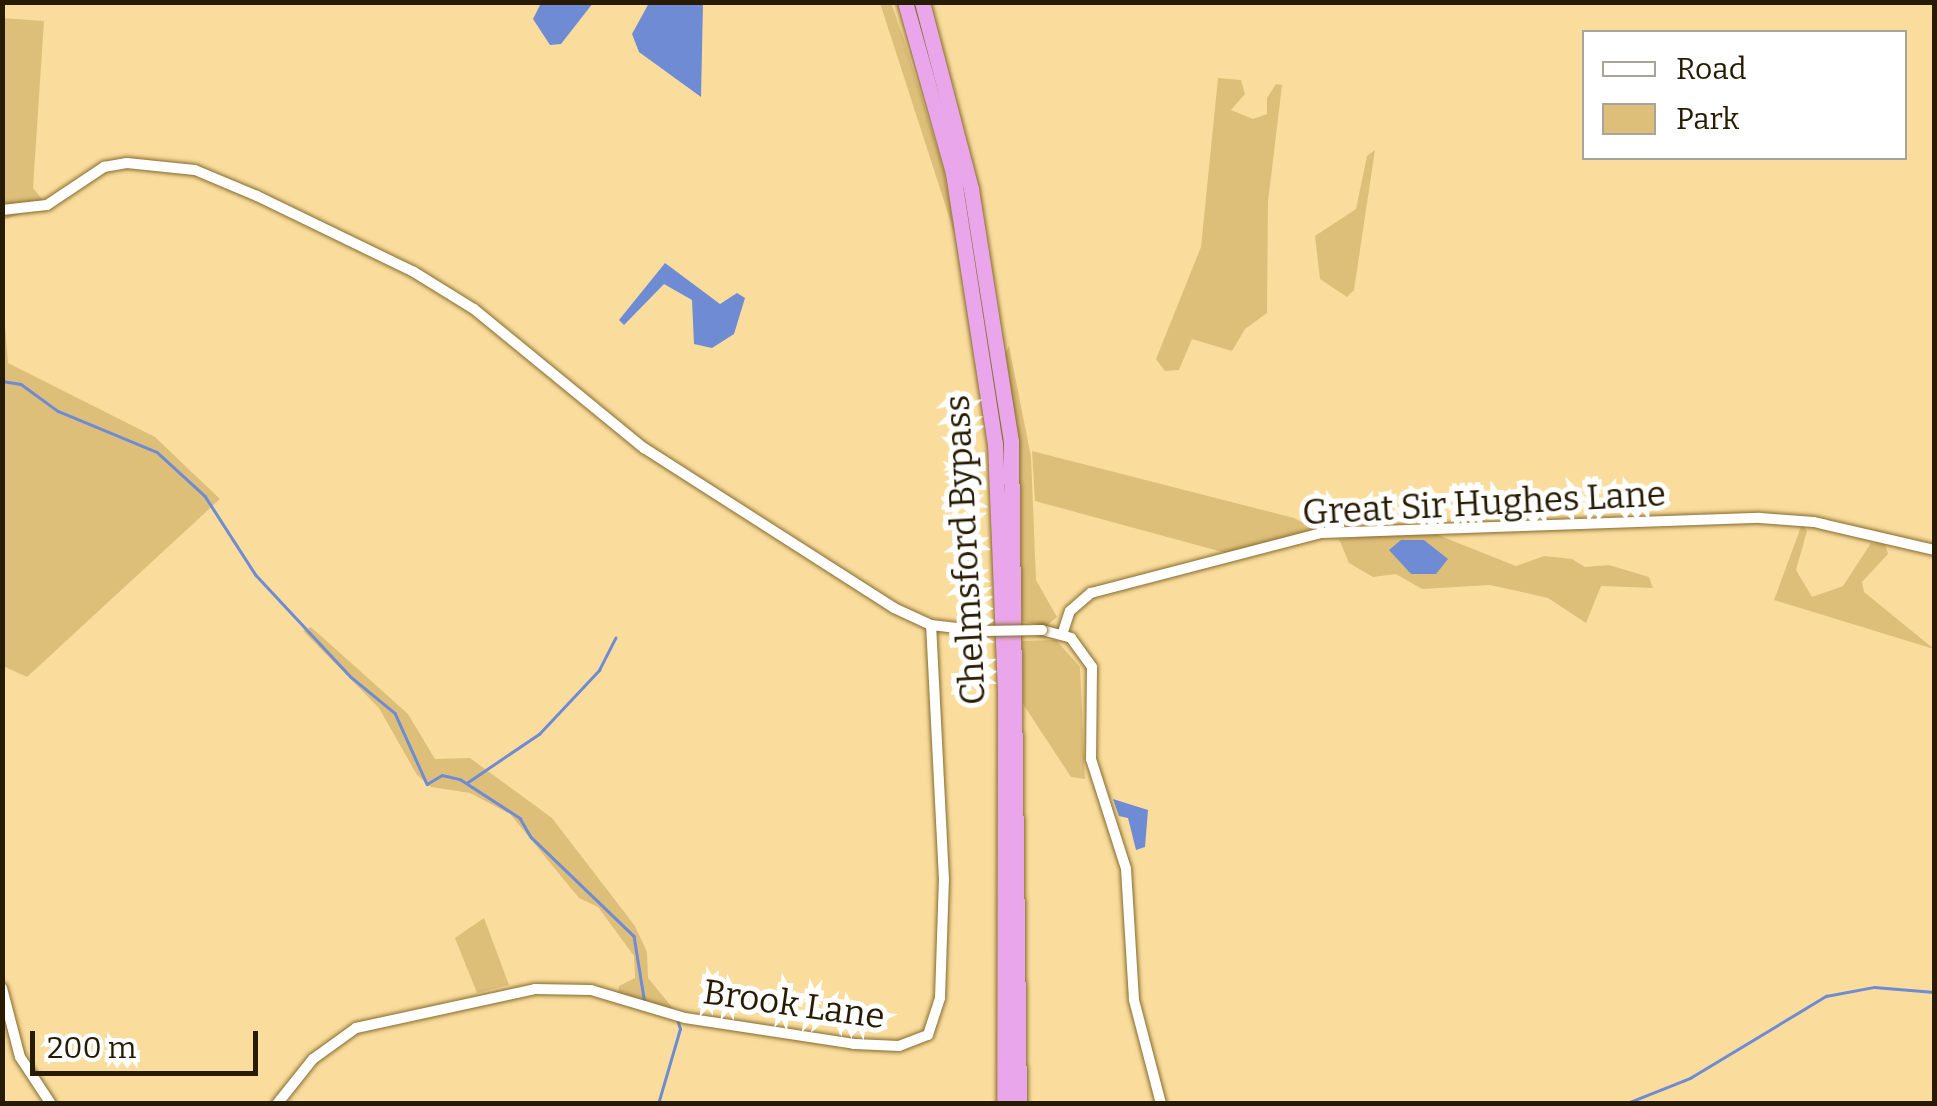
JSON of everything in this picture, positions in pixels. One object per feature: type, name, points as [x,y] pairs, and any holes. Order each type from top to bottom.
[{"type":"highway","points":[[898,2],[918,44]]},
{"type":"highway","name":"Chelmsford Bypass","points":[[906,2],[971,264],[995,443],[1004,691],[1004,1104]]},
{"type":"highway","name":"Chelmsford Bypass","points":[[924,7],[971,189],[1011,442],[1019,1104]]},
{"type":"street","points":[[2,210],[47,204],[104,167],[127,163],[194,170],[258,196],[414,272],[474,309],[644,448],[894,608],[931,625],[983,631],[1042,630],[1062,635],[1078,645],[1092,667],[1091,759],[1126,869],[1134,1000],[1161,1104]]},
{"type":"street","name":"Great Sir Hughes Lane","points":[[1062,635],[1070,611],[1091,593],[1322,533],[1760,518],[1814,522],[1934,550]]},
{"type":"street","name":"Brook Lane","points":[[278,1104],[313,1059],[356,1028],[535,990],[591,990],[685,1018],[854,1044],[900,1046],[928,1034],[940,998],[944,880],[931,625]]},
{"type":"street","points":[[2,988],[20,1057],[51,1104]]},
{"type":"green space","points":[[880,3],[891,3],[904,39],[944,171],[955,235]]},
{"type":"green space","points":[[2,18],[44,21],[33,188],[47,205],[3,220]]},
{"type":"green space","points":[[1218,78],[1241,80],[1245,94],[1231,110],[1253,119],[1267,114],[1267,98],[1276,84],[1282,85],[1268,202],[1267,313],[1245,329],[1232,351],[1192,339],[1179,370],[1165,371],[1156,359],[1201,247]]},
{"type":"green space","points":[[1375,150],[1354,290],[1347,297],[1320,279],[1315,236],[1356,209],[1367,156]]},
{"type":"green space","points":[[3,301],[8,363],[155,437],[220,499],[27,677],[3,666]]},
{"type":"green space","points":[[1009,346],[1031,457],[1036,580],[1057,617],[1045,627],[1022,621],[1016,450],[1004,356]]},
{"type":"green space","points":[[1032,451],[1294,518],[1315,529],[1226,553],[1035,501]]},
{"type":"green space","points":[[1802,524],[1807,531],[1796,570],[1812,597],[1843,586],[1871,543],[1885,544],[1888,554],[1862,582],[1864,592],[1934,649],[1774,600]]},
{"type":"green space","points":[[1428,531],[1516,566],[1544,556],[1572,559],[1585,567],[1609,565],[1649,577],[1653,588],[1601,586],[1586,623],[1548,598],[1490,585],[1422,589],[1396,574],[1373,577],[1349,563],[1339,539]]},
{"type":"green space","points":[[311,627],[408,714],[435,759],[470,758],[552,818],[635,926],[647,952],[648,978],[676,1012],[618,996],[619,986],[635,978],[634,956],[598,907],[579,898],[510,814],[470,793],[431,787],[417,775],[379,708],[303,631]]},
{"type":"green space","points":[[1056,640],[1080,667],[1085,779],[1071,777],[1023,704],[1022,641]]},
{"type":"green space","points":[[484,918],[509,985],[477,993],[455,938]]},
{"type":"water","points":[[593,3],[561,44],[550,45],[533,19],[540,5]]},
{"type":"water","points":[[649,3],[703,3],[701,97],[639,52],[632,34]]},
{"type":"water","points":[[665,263],[720,304],[737,293],[745,298],[734,334],[712,348],[694,344],[692,300],[664,284],[624,325],[619,320]]},
{"type":"water","points":[[1401,540],[1424,540],[1448,559],[1436,574],[1411,574],[1389,550]]},
{"type":"water","points":[[1113,799],[1148,810],[1145,847],[1136,850],[1128,818],[1119,816]]},
{"type":"waterway","points":[[2,381],[21,384],[58,411],[157,452],[205,496],[256,575],[351,677],[395,713],[427,784],[442,775],[460,779],[520,818],[531,837],[634,936],[645,1004]]},
{"type":"waterway","points":[[468,782],[539,734],[599,670],[615,638]]},
{"type":"waterway","points":[[1625,1104],[1690,1078],[1826,996],[1874,987],[1934,992]]},
{"type":"waterway","points":[[658,1104],[680,1029],[677,1019]]}]
